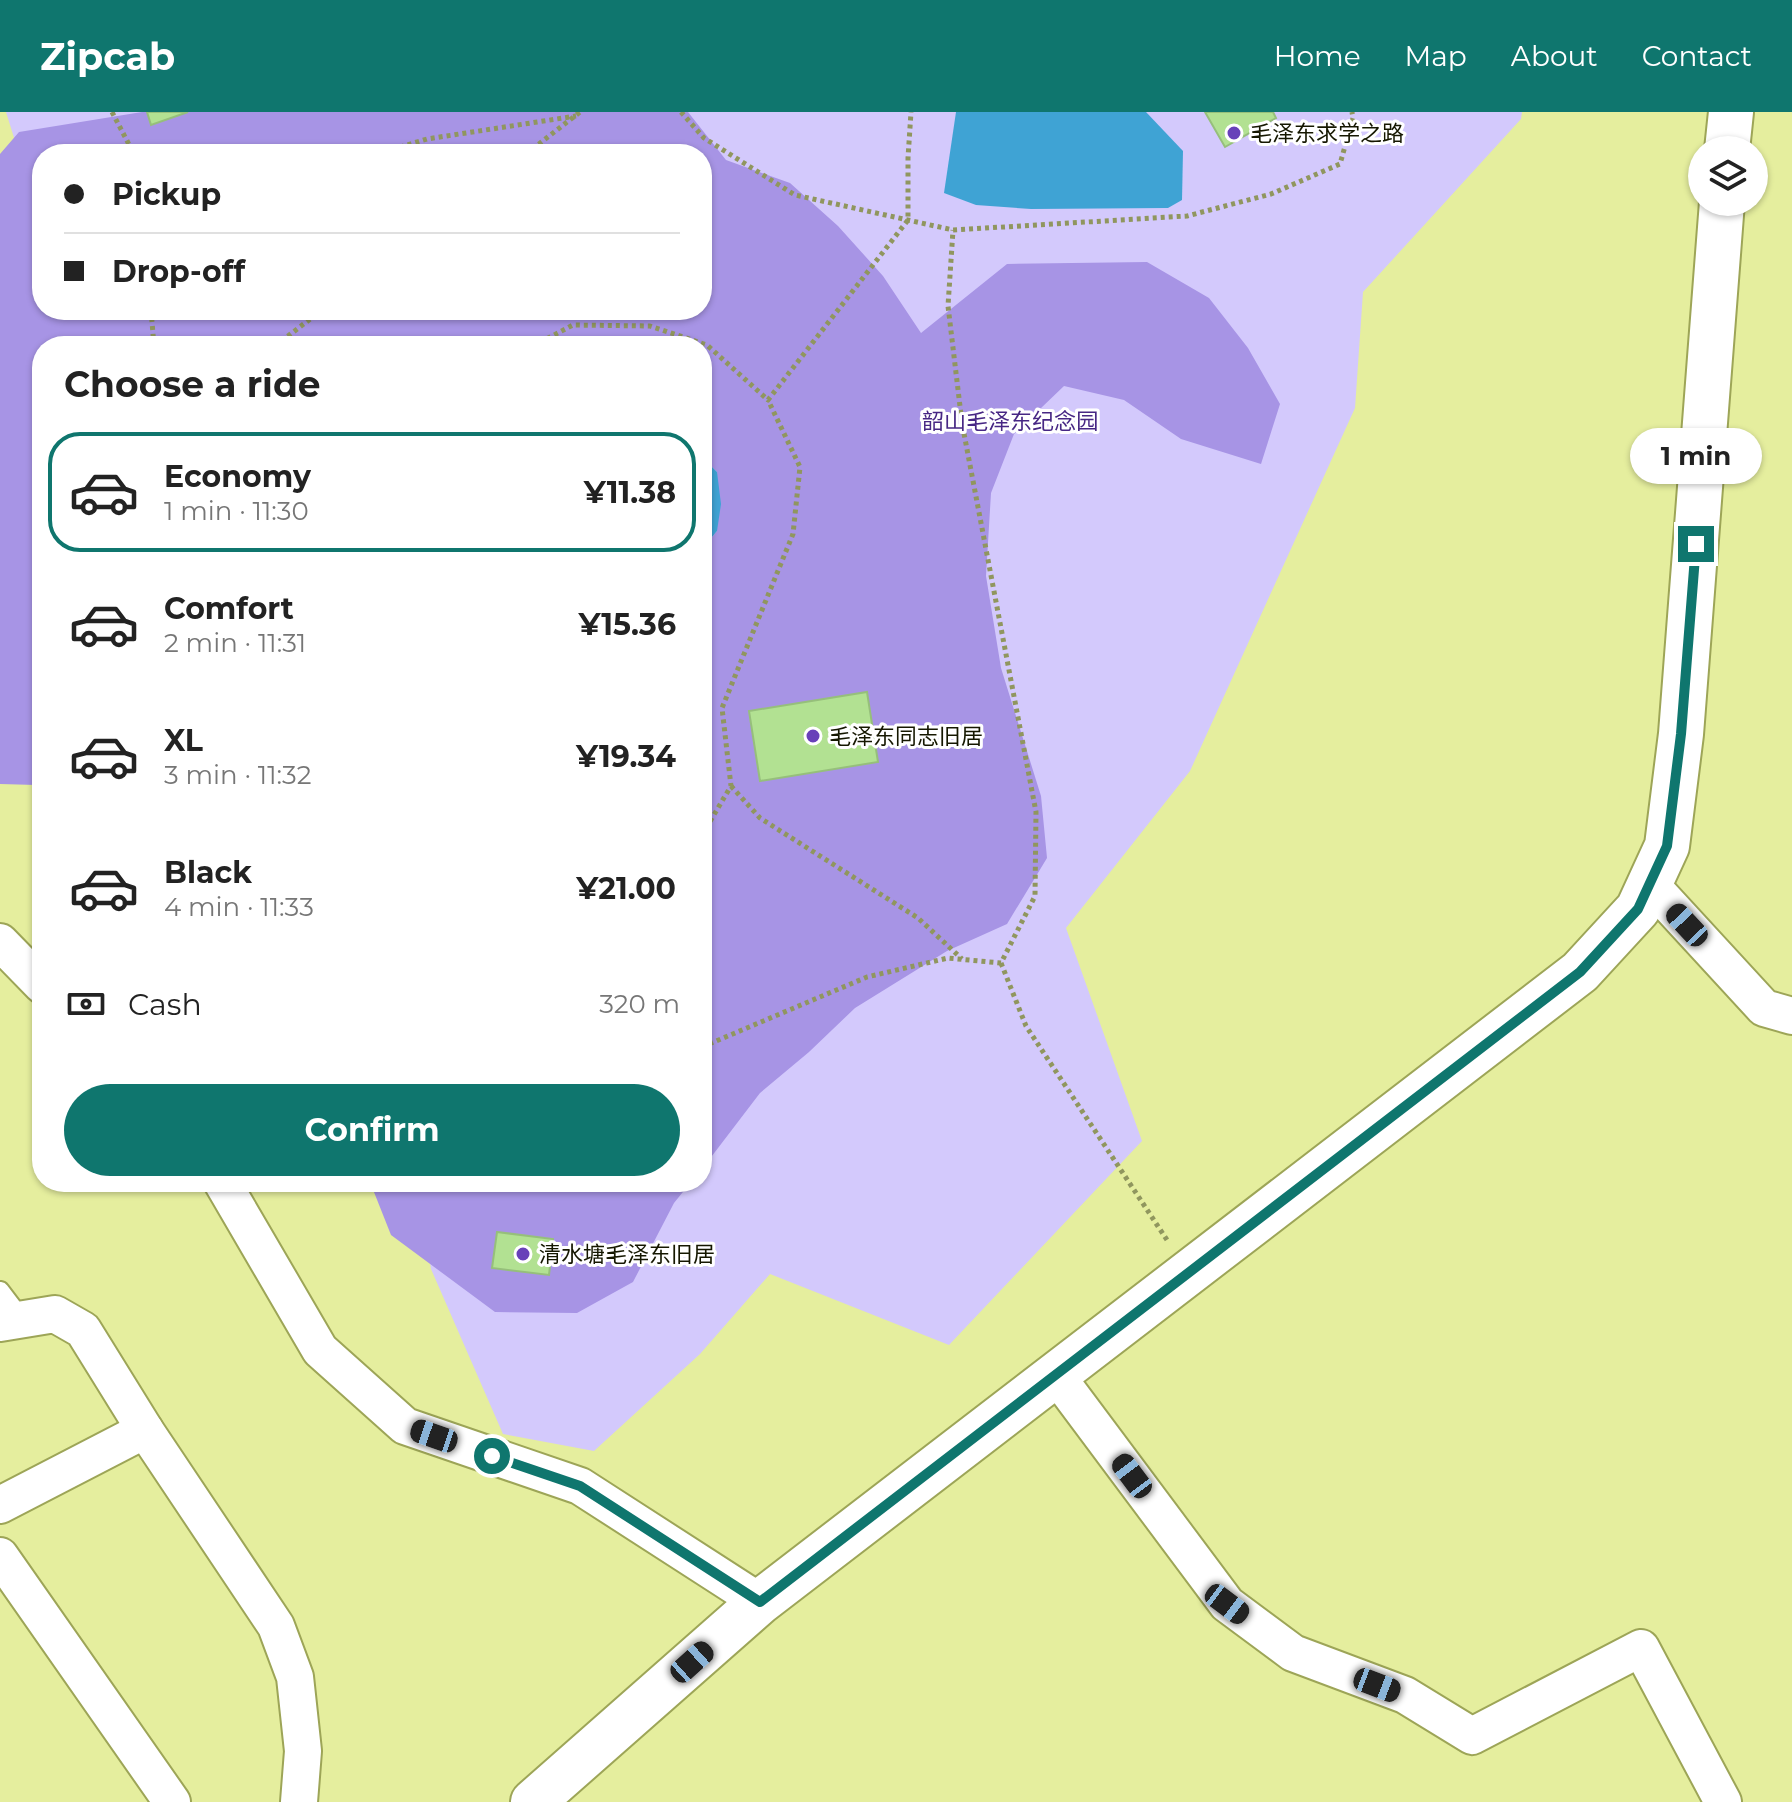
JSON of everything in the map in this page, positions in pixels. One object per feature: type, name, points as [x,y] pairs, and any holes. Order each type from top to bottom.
[{"type":"main road","points":[[1728,136],[1731,112]]},
{"type":"main road","points":[[533,1802],[760,1602],[1580,972],[1638,909],[1667,846],[1681,734],[1721,216]]},
{"type":"street","points":[[1649,883],[1764,1008],[1792,1016]]},
{"type":"street","points":[[0,942],[32,975]]},
{"type":"street","points":[[228,1192],[320,1350],[405,1426],[580,1486],[760,1602]]},
{"type":"street","points":[[11,1321],[55,1314],[83,1330],[145,1430],[276,1626],[295,1677],[303,1751],[299,1802]]},
{"type":"street","points":[[1056,1375],[1227,1604],[1293,1653],[1405,1695],[1472,1736],[1641,1648],[1723,1802]]},
{"type":"street","points":[[0,1505],[145,1430]]},
{"type":"street","points":[[0,1556],[172,1802]]},
{"type":"lane","points":[[0,1291],[11,1321]]},
{"type":"path","points":[[112,112],[129,144]]},
{"type":"path","points":[[681,112],[704,138],[795,195],[953,230],[1187,216],[1271,194],[1340,164],[1352,112]]},
{"type":"path","points":[[768,400],[908,220],[911,112]]},
{"type":"path","points":[[410,144],[578,114]]},
{"type":"path","points":[[539,144],[578,114]]},
{"type":"path","points":[[953,230],[948,306],[962,423],[1036,812],[1035,896],[1001,963],[1026,1026],[1188,1273]]},
{"type":"path","points":[[288,336],[309,320]]},
{"type":"path","points":[[552,336],[573,325],[650,326],[680,336]]},
{"type":"path","points":[[712,350],[768,400],[800,467],[793,534],[722,708],[731,786],[760,818],[918,918],[962,959]]},
{"type":"path","points":[[712,818],[731,786]]},
{"type":"path","points":[[712,1043],[867,977],[948,958],[1001,963]]},
{"type":"green space","name":"韶山毛泽东纪念园","points":[[6,112],[1522,112],[1521,119],[1363,292],[1355,408],[1190,771],[1066,928],[1142,1141],[949,1345],[770,1274],[700,1354],[594,1451],[503,1434],[431,1269],[419,1192],[712,1192],[712,336],[702,336],[702,320],[712,320],[712,144],[32,144],[32,155],[20,157]]},
{"type":"green space","points":[[142,112],[688,112],[726,160],[790,183],[838,226],[883,276],[921,333],[1007,264],[1147,262],[1209,298],[1248,348],[1280,404],[1261,464],[1181,439],[1124,400],[1064,386],[1014,434],[991,493],[986,576],[1001,668],[1041,796],[1047,858],[1007,924],[947,951],[855,1008],[760,1093],[712,1156],[712,537],[717,531],[717,472],[712,467],[712,336],[32,336],[32,785],[0,784],[0,154],[19,132]]},
{"type":"green space","points":[[374,1192],[683,1192],[674,1203],[633,1282],[577,1313],[495,1312],[391,1235]]},
{"type":"water","points":[[956,112],[1146,112],[1183,151],[1182,200],[1168,208],[1031,209],[976,205],[944,193]]},
{"type":"water","points":[[712,467],[717,472],[721,504],[717,531],[712,537]]},
{"type":"building","points":[[147,112],[188,112],[151,125]]},
{"type":"building","name":"毛泽东求学之路","points":[[1205,112],[1273,112],[1276,118],[1225,147]]},
{"type":"building","name":"毛泽东同志旧居","points":[[867,692],[878,762],[760,781],[749,711]]},
{"type":"building","name":"清水塘毛泽东旧居","points":[[497,1232],[553,1239],[549,1275],[492,1268]]},
{"type":"place","name":"毛泽东求学之路","points":[[1234,133]]},
{"type":"place","name":"毛泽东同志旧居","points":[[813,736]]},
{"type":"place","name":"清水塘毛泽东旧居","points":[[523,1254]]},
{"type":"route","points":[[492,1456],[580,1486],[760,1602],[1580,972],[1638,909],[1667,846],[1681,734],[1696,544]]}]
